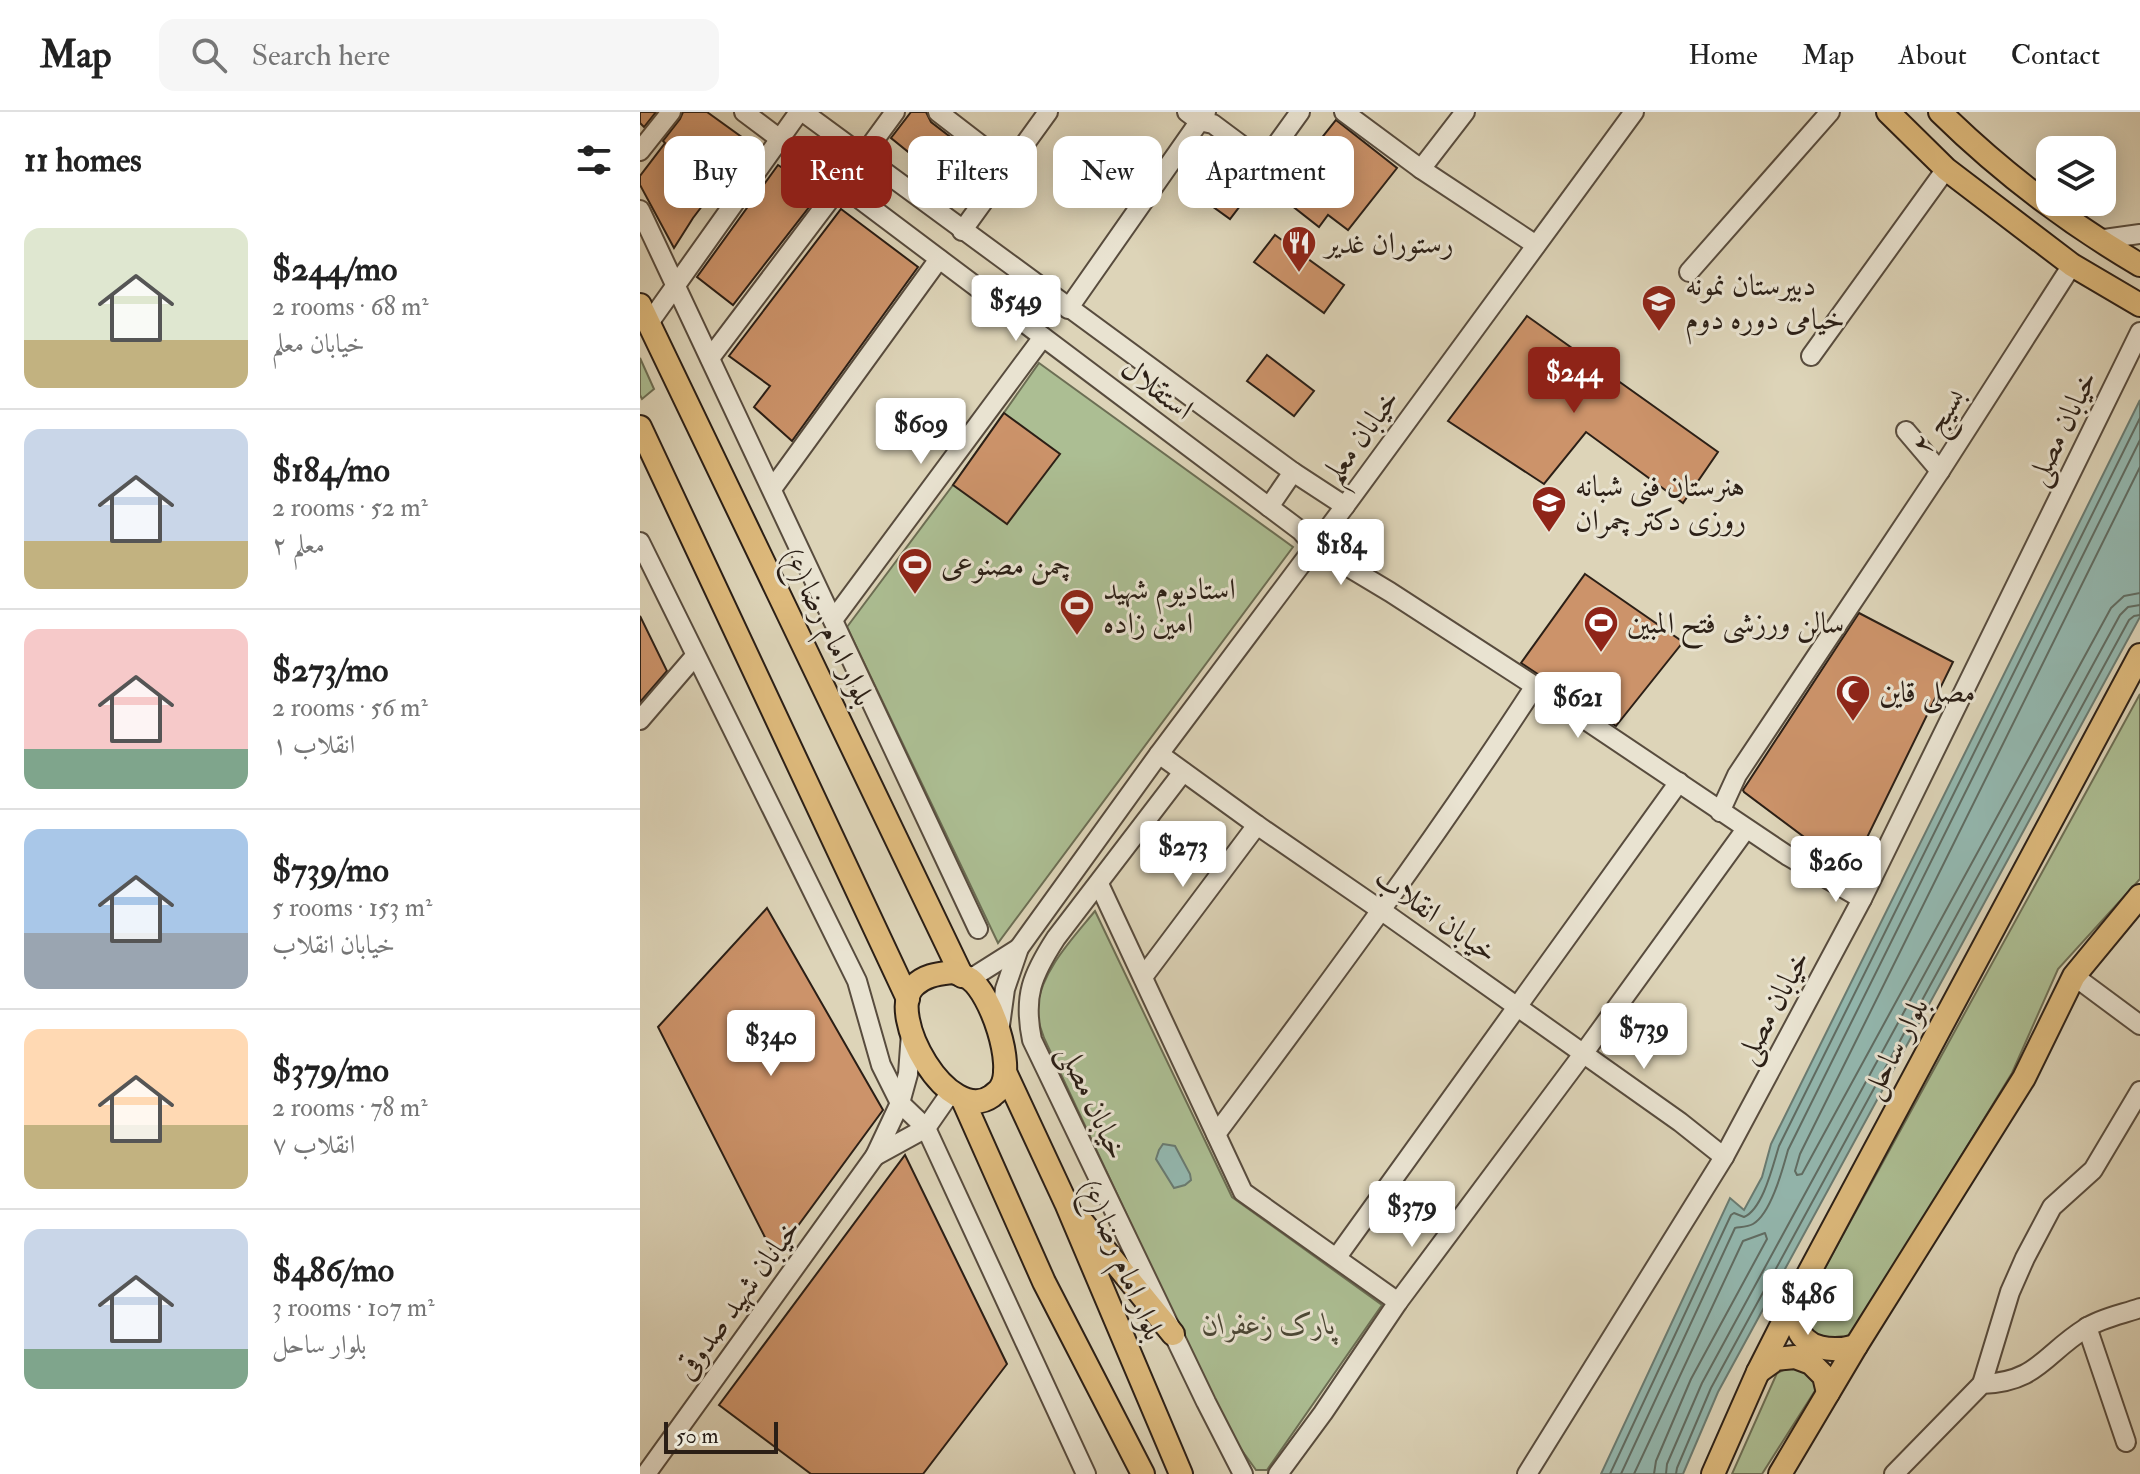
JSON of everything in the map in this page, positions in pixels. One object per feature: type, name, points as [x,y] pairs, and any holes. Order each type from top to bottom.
[{"type":"main road","points":[[1888,112],[1946,169],[2072,265],[2140,305]]},
{"type":"main road","points":[[1940,112],[1998,166],[2097,240],[2140,265]]},
{"type":"main road","name":"بلوار امام رضا (ع)","points":[[644,314],[966,978]]},
{"type":"main road","points":[[640,427],[908,999]]},
{"type":"main road","name":"بلوار ساحل","points":[[1713,1474],[1758,1372],[1796,1297],[2140,655]]},
{"type":"main road","points":[[1780,1474],[1856,1346],[2024,1078],[2074,976],[2140,896]]},
{"type":"main road","points":[[957,1096],[977,1101],[990,1098],[1001,1087],[1005,1072],[1003,1049],[987,1001],[966,978],[953,972],[931,975],[912,988],[905,1007],[911,1030],[923,1059],[957,1096],[1044,1282],[1143,1474]]},
{"type":"main road","name":"بلوار امام رضا (ع)","points":[[1005,1072],[1066,1203],[1181,1474]]},
{"type":"main road","points":[[1066,1203],[1173,1334]]},
{"type":"main road","points":[[1796,1297],[1797,1325],[1803,1338],[1812,1345],[1840,1351],[1856,1346]]},
{"type":"main road","points":[[1758,1372],[1776,1359],[1795,1357],[1811,1363],[1824,1376],[1828,1393]]},
{"type":"street","points":[[640,151],[671,112]]},
{"type":"street","name":"استقلال","points":[[744,112],[780,139]]},
{"type":"street","points":[[644,314],[676,284],[801,112]]},
{"type":"street","name":"استقلال","points":[[801,112],[834,136]]},
{"type":"street","points":[[877,136],[895,112]]},
{"type":"street","points":[[938,112],[969,136]]},
{"type":"street","points":[[1030,136],[1048,112]]},
{"type":"street","points":[[1068,309],[1197,115],[1264,162],[1300,112]]},
{"type":"street","points":[[1344,112],[1421,169],[1536,245]]},
{"type":"street","points":[[1421,169],[1465,112]]},
{"type":"street","name":"خیابان معلم","points":[[1019,948],[1634,112]]},
{"type":"street","points":[[1689,272],[1830,112]]},
{"type":"street","points":[[1811,356],[1946,169]]},
{"type":"street","name":"استقلال","points":[[892,179],[1293,472],[1345,506]]},
{"type":"street","points":[[710,358],[823,208]]},
{"type":"street","name":"استقلال","points":[[870,208],[1301,531],[1315,547],[1535,686],[1746,829],[1862,899]]},
{"type":"street","points":[[962,231],[978,208]]},
{"type":"street","points":[[640,210],[978,929]]},
{"type":"street","points":[[2097,240],[2140,234]]},
{"type":"street","points":[[772,489],[939,259]]},
{"type":"street","name":"بسیج ۲","points":[[1720,812],[1737,775],[1940,471],[2072,265]]},
{"type":"street","name":"خیابان مصلی","points":[[1527,1474],[1724,1157],[1862,899],[2140,332]]},
{"type":"street","points":[[833,620],[1043,337]]},
{"type":"street","points":[[1906,431],[1940,471]]},
{"type":"street","points":[[1269,507],[1293,472]]},
{"type":"street","points":[[640,542],[857,981],[881,1065],[900,1103],[926,1128],[1086,1474]]},
{"type":"street","points":[[640,720],[695,656]]},
{"type":"street","points":[[1216,1134],[1382,911],[1535,686]]},
{"type":"street","name":"خیابان انقلاب","points":[[1159,754],[1680,1122],[1724,1157]]},
{"type":"street","name":"خیابان مصلی","points":[[1183,772],[1041,961],[1030,989],[1028,1017],[1032,1040],[1243,1474]]},
{"type":"street","points":[[1337,1257],[1679,782]]},
{"type":"street","points":[[1143,977],[1257,825]]},
{"type":"street","points":[[1278,1474],[1398,1302],[1746,829]]},
{"type":"street","points":[[1099,884],[1243,1192],[1398,1302]]},
{"type":"street","points":[[966,978],[1019,948]]},
{"type":"street","points":[[999,1034],[1005,989],[1019,948]]},
{"type":"street","points":[[2074,976],[2140,1025]]},
{"type":"street","points":[[875,1156],[900,1103],[908,1074],[911,1030]]},
{"type":"street","points":[[1894,1474],[1982,1384],[2010,1292],[2052,1207],[2093,1170],[2140,1091]]},
{"type":"street","points":[[875,1156],[926,1128],[957,1096]]},
{"type":"street","name":"خیابان شهید صدوقی","points":[[646,1474],[875,1156]]},
{"type":"street","points":[[1982,1384],[2004,1383],[2032,1372],[2087,1327],[2140,1308]]},
{"type":"street","points":[[2087,1327],[2126,1442]]},
{"type":"green space","points":[[640,358],[654,389],[642,399],[640,395]]},
{"type":"green space","points":[[1039,363],[1293,547],[998,943],[847,627]]},
{"type":"green space","points":[[2140,694],[2140,879],[2058,969],[2012,1073],[1847,1343],[1821,1338],[1811,1330],[1805,1304]]},
{"type":"green space","name":"پارک زعفران","points":[[1095,911],[1232,1197],[1382,1305],[1267,1470],[1256,1470],[1228,1431],[1040,1027],[1037,1007],[1045,980],[1059,956]]},
{"type":"green space","points":[[1790,1367],[1804,1372],[1818,1386],[1762,1474],[1732,1474],[1777,1373]]},
{"type":"water","points":[[2140,400],[2140,617],[1718,1392],[1683,1474],[1601,1474],[1730,1198],[1744,1210],[1762,1177],[1771,1144]]},
{"type":"water","points":[[1163,1144],[1175,1146],[1190,1174],[1191,1180],[1185,1185],[1174,1188],[1156,1159]]},
{"type":"building","points":[[640,112],[656,112],[644,127],[640,123]]},
{"type":"building","points":[[683,112],[707,112],[740,136],[667,136]]},
{"type":"building","points":[[911,112],[926,112],[931,122],[949,136],[908,136],[908,152],[892,137]]},
{"type":"building","points":[[1336,120],[1397,168],[1348,230],[1328,215],[1319,227],[1295,208],[1354,208],[1354,136],[1323,136]]},
{"type":"building","points":[[664,144],[664,208],[701,208],[674,248],[640,185],[640,176]]},
{"type":"building","points":[[778,165],[781,167],[781,208],[808,208],[733,305],[697,277],[747,208],[765,208],[765,183]]},
{"type":"building","points":[[1215,208],[1238,208],[1230,219]]},
{"type":"building","points":[[841,209],[918,267],[792,441],[754,407],[770,386],[729,356]]},
{"type":"building","name":"رستوران غدیر","points":[[1275,235],[1344,285],[1324,313],[1254,262]]},
{"type":"building","points":[[1527,316],[1718,452],[1683,503],[1586,432],[1544,484],[1448,421]]},
{"type":"building","points":[[1267,355],[1314,391],[1294,416],[1247,381]]},
{"type":"building","points":[[1004,413],[1060,454],[1007,524],[953,485]]},
{"type":"building","name":"سالن ورزشی فتح المبین","points":[[1585,574],[1683,642],[1616,726],[1521,663]]},
{"type":"building","name":"مصلی قاین","points":[[1859,613],[1953,662],[1856,860],[1843,866],[1743,790]]},
{"type":"building","points":[[640,616],[667,671],[640,702]]},
{"type":"building","points":[[767,908],[883,1110],[775,1257],[658,1027]]},
{"type":"building","points":[[905,1155],[1007,1364],[923,1474],[811,1474],[719,1405]]},
{"type":"place","name":"رستوران غدیر","points":[[1299,274]]},
{"type":"place","name":"دبیرستان نمونه خیامی دوره دوم","points":[[1659,333]]},
{"type":"place","name":"هنرستان فنی شبانه روزی دکتر چمران","points":[[1549,534]]},
{"type":"place","name":"چمن مصنوعی","points":[[915,596]]},
{"type":"place","name":"استادیوم شهید امین زاده","points":[[1077,637]]},
{"type":"place","name":"سالن ورزشی فتح المبین","points":[[1601,654]]},
{"type":"place","name":"مصلی قاین","points":[[1853,723]]}]
